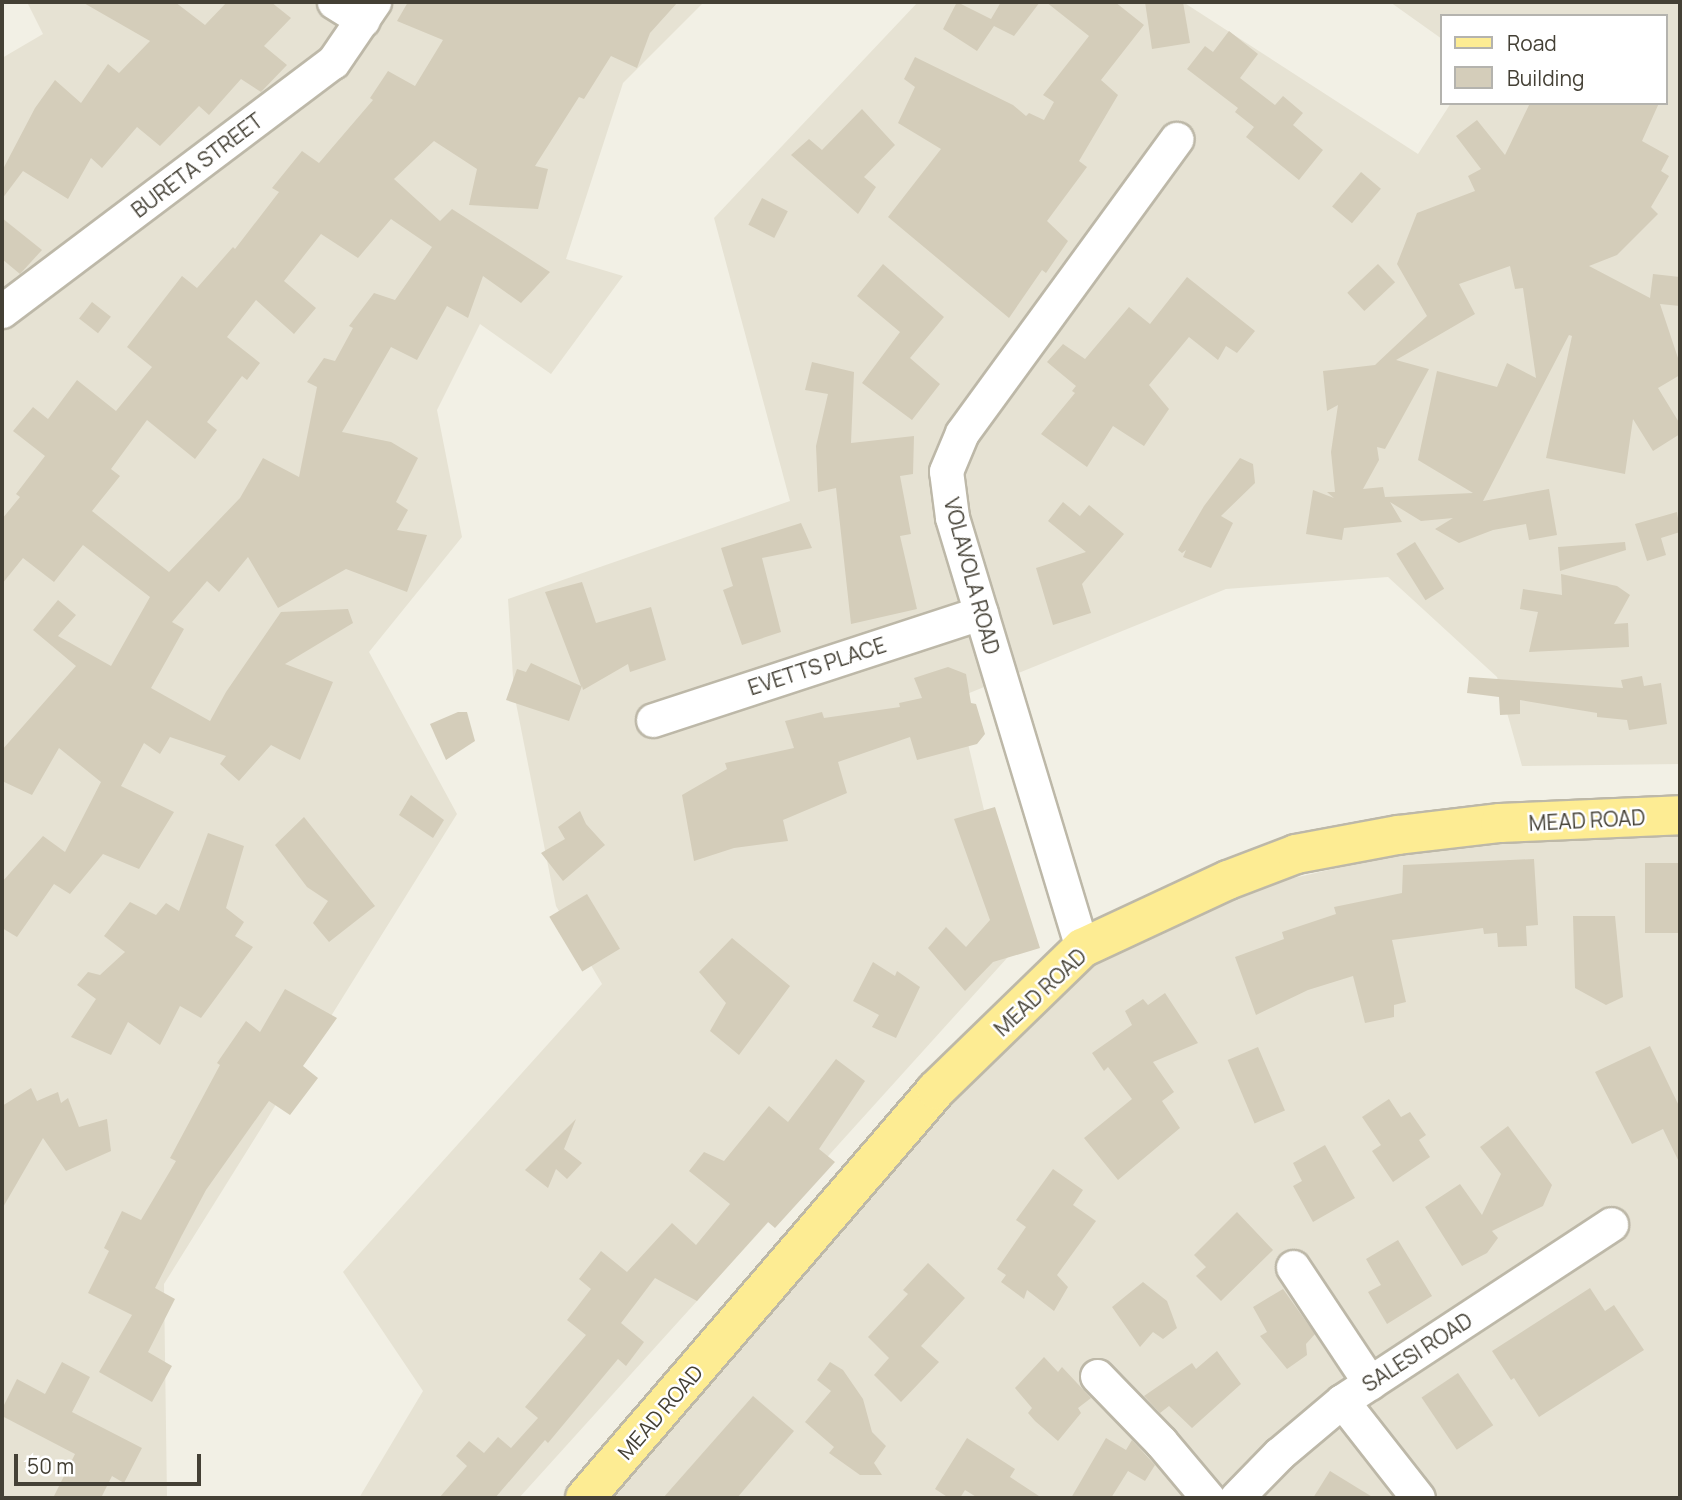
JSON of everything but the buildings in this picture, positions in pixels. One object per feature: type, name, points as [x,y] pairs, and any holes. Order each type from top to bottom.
[{"type":"main road","name":"MEAD ROAD","points":[[585,1498],[936,1090],[1082,948],[1228,880],[1296,854],[1398,835],[1487,825],[1680,816]]},
{"type":"street","points":[[334,2],[368,11]]},
{"type":"street","name":"BURETA STREET","points":[[2,311],[333,62],[368,11]]},
{"type":"street","name":"VOLAVOLA ROAD","points":[[1082,948],[952,517],[946,471],[962,433],[1176,139]]},
{"type":"street","name":"EVETTS PLACE","points":[[653,720],[981,613]]},
{"type":"street","name":"SALESI ROAD","points":[[1236,1498],[1279,1454],[1342,1401],[1611,1224]]},
{"type":"street","points":[[1293,1266],[1370,1383]]},
{"type":"street","points":[[1097,1376],[1161,1442],[1208,1498]]},
{"type":"street","points":[[1342,1401],[1418,1498]]},
{"type":"shaded area","points":[[27,2],[704,2],[623,83],[566,259],[623,276],[551,374],[480,324],[437,410],[462,537],[369,652],[457,814],[164,1284],[167,1498],[2,1498],[2,58],[43,34]]},
{"type":"shaded area","points":[[918,2],[1183,2],[1418,154],[1450,105],[1668,105],[1668,14],[1440,14],[1440,38],[1390,2],[1680,2],[1680,764],[1522,766],[1497,677],[1388,577],[1226,589],[957,698],[1017,947],[519,1498],[359,1498],[423,1391],[343,1272],[602,984],[556,906],[514,693],[508,599],[790,501],[714,218]]},
{"type":"shaded area","points":[[1680,820],[1680,1498],[602,1498],[961,1082],[1126,938],[1285,880],[1447,843]]}]
